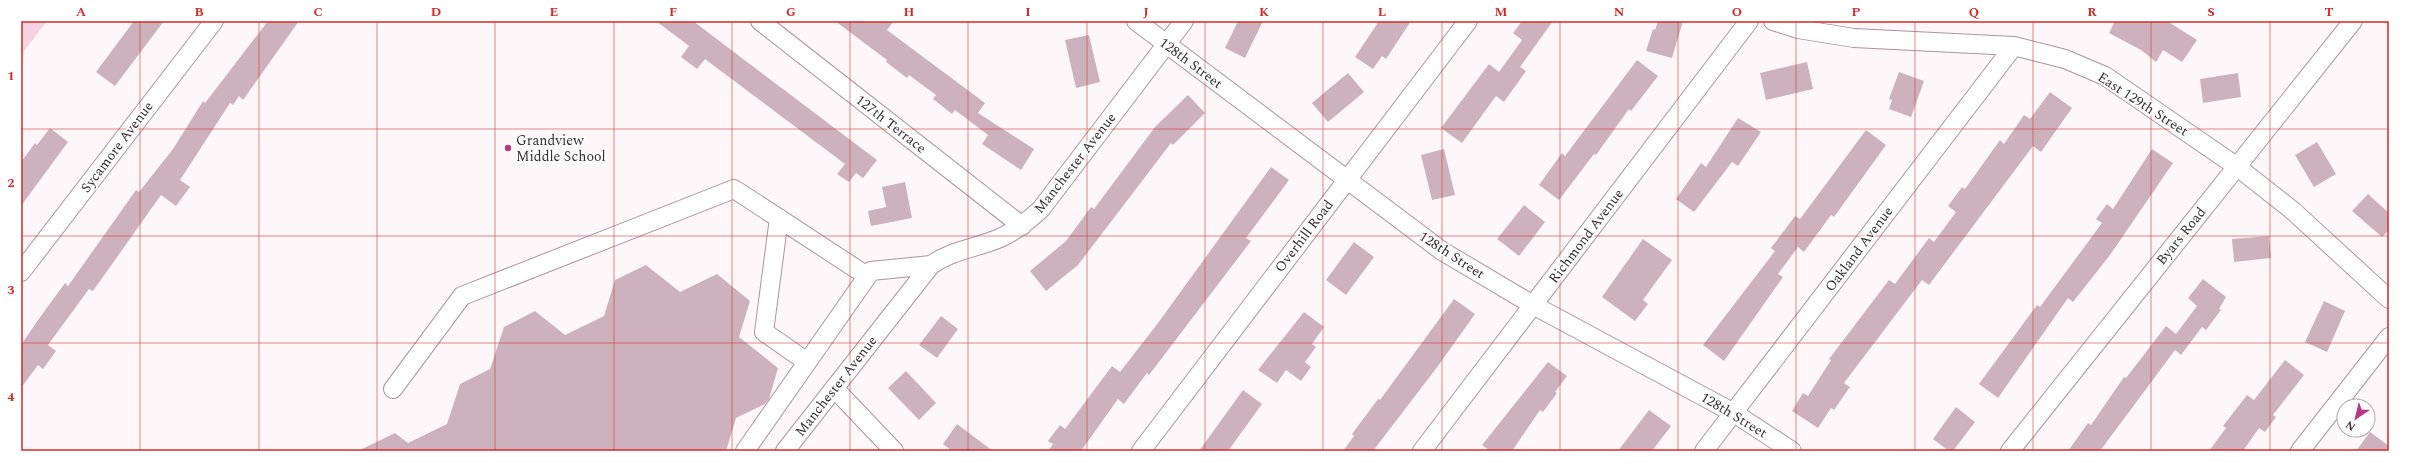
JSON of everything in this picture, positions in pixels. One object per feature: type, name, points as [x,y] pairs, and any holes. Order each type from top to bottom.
[{"type":"street","name":"Sycamore Avenue","points":[[21,272],[214,21]]},
{"type":"street","name":"127th Terrace","points":[[760,21],[1022,226]]},
{"type":"street","name":"128th Street","points":[[1136,21],[1346,181],[1442,251],[1533,305],[1734,413],[1792,451]]},
{"type":"street","name":"Manchester Avenue","points":[[785,451],[931,265],[945,255],[1000,238],[1022,226],[1040,209],[1184,21]]},
{"type":"street","name":"Overhill Road","points":[[1141,451],[1468,21]]},
{"type":"street","name":"Richmond Avenue","points":[[1422,451],[1749,21]]},
{"type":"street","name":"East 129th Street","points":[[1773,21],[1798,29],[1854,38],[2014,46],[2066,59],[2105,76],[2236,166],[2292,210],[2389,299]]},
{"type":"street","name":"Byars Road","points":[[2010,451],[2353,21]]},
{"type":"street","name":"Oakland Avenue","points":[[1704,451],[2014,46]]},
{"type":"street","points":[[393,389],[462,296],[734,189],[867,276]]},
{"type":"street","points":[[779,218],[764,332],[807,362]]},
{"type":"street","points":[[745,451],[871,271],[931,265]]},
{"type":"street","points":[[2300,451],[2389,337]]},
{"type":"street","points":[[834,388],[894,451]]},
{"type":"shaded area","points":[[21,21],[47,21],[21,55]]},
{"type":"building","points":[[134,21],[164,21],[115,86],[96,72]]},
{"type":"building","points":[[268,21],[299,21],[243,100],[239,96],[233,105],[230,103],[180,180],[190,187],[176,206],[161,195],[93,291],[89,289],[48,345],[56,351],[43,369],[38,365],[21,388],[21,345],[65,283],[68,286],[136,190],[139,192],[173,149],[203,101],[205,103]]},
{"type":"building","points":[[656,21],[693,21],[877,160],[863,178],[856,173],[849,182],[837,174],[845,164],[705,59],[697,69],[681,57],[689,46]]},
{"type":"building","points":[[835,21],[894,21],[887,30],[985,103],[978,113],[1034,149],[1021,170],[982,144],[988,135],[955,110],[952,114],[933,99],[936,95],[909,75],[907,78],[886,62],[887,60]]},
{"type":"building","points":[[1238,21],[1263,21],[1245,58],[1225,48]]},
{"type":"building","points":[[1379,21],[1411,21],[1386,59],[1382,56],[1373,69],[1355,57]]},
{"type":"building","points":[[1522,21],[1553,21],[1520,67],[1526,71],[1504,102],[1496,96],[1462,143],[1441,128],[1489,64],[1499,72],[1522,40],[1513,33]]},
{"type":"building","points":[[1658,21],[1683,21],[1672,58],[1646,51],[1653,29],[1655,30]]},
{"type":"building","points":[[2115,21],[2167,21],[2197,40],[2182,62],[2163,50],[2156,62],[2141,50],[2109,33]]},
{"type":"building","points":[[1089,35],[1100,82],[1076,88],[1065,40]]},
{"type":"building","points":[[1637,60],[1658,76],[1631,111],[1629,109],[1596,155],[1594,154],[1559,200],[1539,185],[1562,153],[1565,156]]},
{"type":"building","points":[[1807,62],[1813,89],[1766,100],[1760,73]]},
{"type":"building","points":[[1899,72],[1924,81],[1911,117],[1889,109],[1892,100],[1889,99]]},
{"type":"building","points":[[1348,73],[1364,92],[1328,122],[1312,103]]},
{"type":"building","points":[[2238,73],[2241,97],[2203,103],[2200,79]]},
{"type":"building","points":[[2050,92],[2072,108],[2041,152],[2033,146],[1929,285],[1922,280],[1844,383],[1850,387],[1834,410],[1831,408],[1818,428],[1792,411],[1803,393],[1808,396],[1831,360],[1829,359],[1889,280],[1895,284],[1929,238],[1934,242],[1956,212],[1948,206],[1962,187],[1965,189],[2000,140],[2004,144],[2024,115],[2030,119]]},
{"type":"building","points":[[1188,95],[1205,113],[1173,145],[1171,143],[1078,265],[1046,291],[1030,271],[1066,241],[1091,207],[1094,209],[1155,127]]},
{"type":"building","points":[[1738,118],[1761,132],[1738,166],[1732,162],[1694,212],[1676,199],[1701,163],[1706,167]]},
{"type":"building","points":[[50,128],[68,142],[21,206],[21,162],[35,143],[37,145]]},
{"type":"building","points":[[1866,130],[1886,145],[1834,217],[1831,215],[1804,252],[1798,247],[1778,274],[1783,277],[1724,361],[1703,345],[1775,251],[1771,248],[1795,216],[1800,219]]},
{"type":"building","points":[[2317,142],[2336,174],[2314,187],[2295,155]]},
{"type":"building","points":[[1444,149],[1455,195],[1432,200],[1421,155]]},
{"type":"building","points":[[2152,149],[2173,163],[2110,255],[2073,302],[2068,298],[1998,398],[1979,384],[2037,305],[2040,307],[2102,223],[2096,219],[2107,204],[2113,209]]},
{"type":"building","points":[[1271,167],[1289,180],[1246,238],[1251,241],[1149,375],[1147,373],[1124,404],[1118,399],[1081,451],[1048,451],[1053,444],[1048,441],[1060,425],[1065,429],[1112,366],[1120,372],[1158,323]]},
{"type":"building","points":[[905,182],[912,218],[871,226],[868,211],[886,207],[882,187]]},
{"type":"building","points":[[2368,194],[2389,213],[2389,230],[2382,237],[2352,211]]},
{"type":"building","points":[[1524,205],[1545,222],[1519,256],[1497,239]]},
{"type":"building","points":[[2269,236],[2271,258],[2234,262],[2232,239]]},
{"type":"building","points":[[1643,239],[1672,260],[1643,300],[1648,304],[1635,321],[1602,297]]},
{"type":"building","points":[[1354,242],[1374,257],[1346,295],[1326,280]]},
{"type":"building","points":[[646,265],[680,292],[717,274],[750,301],[739,337],[778,368],[769,399],[765,404],[736,418],[726,451],[358,451],[395,433],[408,443],[447,424],[460,384],[490,369],[504,327],[535,311],[565,335],[604,316],[615,280]]},
{"type":"building","points":[[2203,279],[2226,297],[2219,309],[2221,310],[2206,330],[2202,327],[2181,355],[2175,350],[2100,451],[2068,451],[2088,423],[2091,425],[2124,377],[2126,378],[2166,326],[2176,334],[2197,306],[2188,298]]},
{"type":"building","points":[[1454,299],[1475,314],[1438,366],[1373,451],[1343,451],[1354,436],[1352,434],[1378,399],[1380,400]]},
{"type":"building","points":[[2324,301],[2345,311],[2327,352],[2305,342]]},
{"type":"building","points":[[1304,312],[1324,327],[1312,344],[1316,347],[1305,362],[1311,367],[1301,381],[1286,370],[1277,383],[1258,370]]},
{"type":"building","points":[[941,316],[958,329],[937,358],[919,345]]},
{"type":"building","points":[[2285,360],[2304,375],[2273,415],[2276,417],[2265,432],[2259,428],[2243,451],[2209,451],[2226,428],[2223,426],[2247,395],[2254,400]]},
{"type":"building","points":[[1548,362],[1567,376],[1555,392],[1557,393],[1543,412],[1540,410],[1512,451],[1490,451],[1482,445]]},
{"type":"building","points":[[906,371],[936,403],[919,420],[888,388]]},
{"type":"building","points":[[1243,390],[1262,404],[1228,451],[1199,451]]},
{"type":"building","points":[[1956,407],[1975,422],[1953,451],[1949,451],[1933,439]]},
{"type":"building","points":[[1649,410],[1671,426],[1652,451],[1618,451]]},
{"type":"building","points":[[957,424],[993,451],[952,451],[943,444]]},
{"type":"building","points":[[2376,436],[2389,446],[2389,451],[2356,451],[2366,438],[2376,438]]},
{"type":"place","name":"Grandview Middle School","points":[[508,148]]}]
